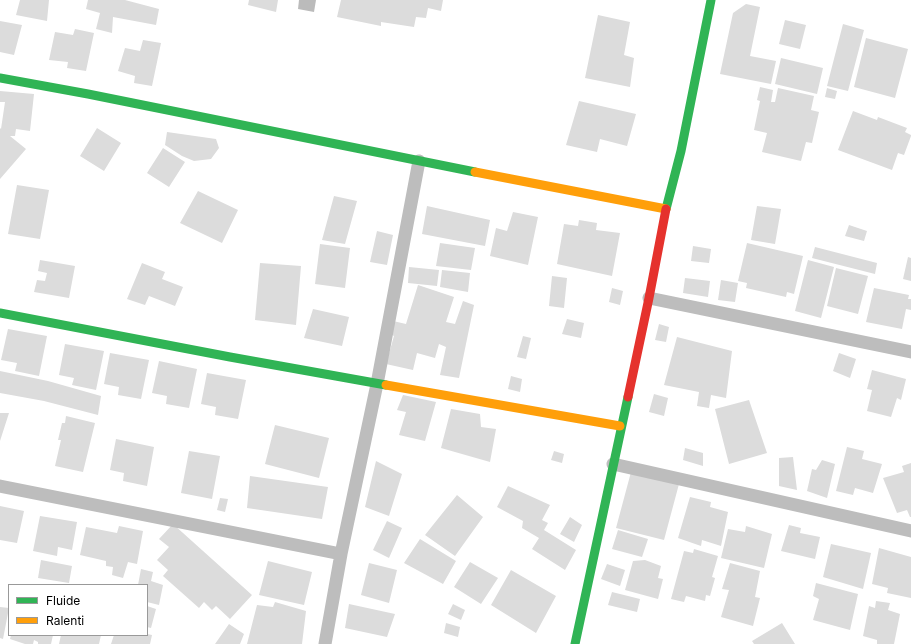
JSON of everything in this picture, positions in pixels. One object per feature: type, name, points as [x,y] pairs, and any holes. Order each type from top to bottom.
[{"type":"street","points":[[575,644],[620,426],[649,298],[666,209],[681,151],[712,0]]},
{"type":"street","points":[[0,78],[95,95],[419,161],[666,209]]},
{"type":"street","points":[[325,644],[341,554],[377,384],[419,161]]},
{"type":"street","points":[[649,298],[911,352]]},
{"type":"street","points":[[0,312],[222,356],[620,426]]},
{"type":"street","points":[[613,464],[911,531]]},
{"type":"street","points":[[0,486],[341,554]]},
{"type":"shaded area","points":[[299,0],[316,0],[314,12],[298,9]]},
{"type":"building","points":[[20,0],[49,0],[47,21],[16,15]]},
{"type":"building","points":[[88,0],[125,0],[159,9],[156,25],[113,17],[112,33],[96,29],[100,13],[86,9]]},
{"type":"building","points":[[249,0],[278,0],[276,12],[248,5]]},
{"type":"building","points":[[341,0],[443,0],[441,11],[428,8],[426,18],[416,17],[414,27],[381,22],[381,26],[337,17]]},
{"type":"building","points":[[746,4],[760,7],[750,56],[776,61],[771,84],[720,74],[733,13]]},
{"type":"building","points":[[598,15],[630,22],[624,55],[634,58],[630,87],[585,78]]},
{"type":"building","points":[[785,20],[806,25],[800,49],[779,44]]},
{"type":"building","points":[[0,21],[22,25],[14,55],[0,52]]},
{"type":"building","points":[[843,24],[864,30],[848,91],[827,86]]},
{"type":"building","points":[[75,29],[94,33],[86,71],[67,68],[68,62],[49,60],[55,32],[73,35]]},
{"type":"building","points":[[866,38],[908,49],[895,98],[854,87]]},
{"type":"building","points":[[143,40],[161,43],[152,86],[134,83],[135,76],[118,71],[125,48],[140,51]]},
{"type":"building","points":[[781,58],[823,68],[817,94],[775,84]]},
{"type":"building","points":[[760,87],[773,90],[771,102],[775,102],[778,88],[814,96],[811,110],[819,112],[812,143],[806,142],[801,161],[762,152],[767,133],[754,130],[760,101],[757,100]]},
{"type":"building","points":[[827,88],[837,91],[835,99],[825,97]]},
{"type":"building","points":[[0,91],[34,94],[30,131],[16,129],[15,136],[10,136],[26,149],[0,179],[0,128],[1,129],[5,102],[0,102]]},
{"type":"building","points":[[579,101],[636,114],[627,146],[600,139],[597,152],[566,145]]},
{"type":"building","points":[[853,111],[877,120],[878,117],[907,128],[905,132],[911,136],[904,155],[898,153],[892,170],[838,150]]},
{"type":"building","points":[[97,128],[121,143],[104,171],[80,156]]},
{"type":"building","points":[[167,132],[216,139],[219,148],[211,159],[194,161],[182,156],[165,145]]},
{"type":"building","points":[[163,148],[185,162],[169,187],[147,173]]},
{"type":"building","points":[[17,185],[49,190],[40,239],[8,234]]},
{"type":"building","points":[[198,191],[238,210],[222,243],[180,223]]},
{"type":"building","points":[[334,196],[357,201],[345,244],[322,240]]},
{"type":"building","points":[[427,206],[490,220],[485,246],[422,234]]},
{"type":"building","points":[[757,206],[781,209],[775,244],[751,240]]},
{"type":"building","points":[[513,212],[538,217],[528,265],[490,256],[496,228],[507,231]]},
{"type":"building","points":[[579,220],[597,223],[596,230],[620,233],[612,276],[557,264],[564,224],[578,226]]},
{"type":"building","points":[[849,225],[867,231],[864,241],[845,236]]},
{"type":"building","points":[[377,231],[393,235],[387,265],[370,262]]},
{"type":"building","points":[[440,243],[475,248],[471,270],[436,266]]},
{"type":"building","points":[[747,243],[803,256],[794,294],[787,292],[786,297],[746,288],[747,283],[738,281]]},
{"type":"building","points":[[320,244],[350,248],[345,288],[315,284]]},
{"type":"building","points":[[693,246],[711,249],[709,263],[691,261]]},
{"type":"building","points":[[815,247],[877,263],[875,274],[812,258]]},
{"type":"building","points":[[908,257],[911,258],[911,281],[903,279]]},
{"type":"building","points":[[40,260],[75,266],[69,298],[34,292],[37,280],[45,281],[47,273],[38,271]]},
{"type":"building","points":[[808,260],[834,267],[821,318],[795,311]]},
{"type":"building","points":[[142,263],[165,272],[162,279],[183,287],[175,306],[149,296],[145,305],[127,299]]},
{"type":"building","points":[[260,263],[301,266],[296,325],[255,320]]},
{"type":"building","points":[[409,267],[439,270],[437,286],[408,283]]},
{"type":"building","points":[[836,268],[868,276],[858,314],[827,306]]},
{"type":"building","points":[[442,270],[470,273],[468,292],[440,287]]},
{"type":"building","points":[[552,276],[567,278],[564,308],[549,306]]},
{"type":"building","points":[[685,278],[710,281],[708,297],[683,293]]},
{"type":"building","points":[[721,280],[738,283],[735,302],[718,300]]},
{"type":"building","points":[[418,285],[454,297],[446,322],[455,324],[463,301],[474,305],[459,378],[440,375],[446,347],[439,344],[435,358],[417,353],[413,370],[386,364],[394,336],[389,333],[393,321],[406,324]]},
{"type":"building","points":[[612,288],[623,291],[620,305],[609,302]]},
{"type":"building","points":[[874,288],[909,295],[908,299],[911,299],[911,310],[906,309],[902,329],[866,322]]},
{"type":"building","points":[[313,309],[349,317],[342,346],[304,338]]},
{"type":"building","points":[[567,319],[584,323],[581,338],[562,334]]},
{"type":"building","points":[[659,324],[669,327],[666,342],[655,340]]},
{"type":"building","points":[[8,329],[47,336],[39,376],[15,371],[17,363],[1,360]]},
{"type":"building","points":[[523,336],[531,338],[526,359],[517,357]]},
{"type":"building","points":[[677,337],[732,351],[726,398],[711,395],[709,408],[697,406],[699,392],[664,385]]},
{"type":"building","points":[[65,344],[104,351],[96,390],[72,385],[74,378],[59,375]]},
{"type":"building","points":[[110,353],[149,360],[141,399],[118,395],[119,387],[104,384]]},
{"type":"building","points":[[839,353],[856,359],[850,378],[833,371]]},
{"type":"building","points":[[159,361],[197,369],[189,408],[166,404],[167,396],[152,393]]},
{"type":"building","points":[[872,370],[906,379],[901,400],[897,398],[891,417],[867,411],[872,390],[867,389]]},
{"type":"building","points":[[0,371],[48,381],[101,396],[98,415],[44,401],[0,393]]},
{"type":"building","points":[[207,373],[246,380],[238,419],[215,415],[216,407],[201,404]]},
{"type":"building","points":[[511,376],[522,379],[520,392],[508,389]]},
{"type":"building","points":[[654,394],[668,398],[664,416],[649,412]]},
{"type":"building","points":[[403,395],[436,402],[425,441],[399,435],[406,412],[397,410]]},
{"type":"building","points":[[749,400],[767,453],[729,464],[715,409]]},
{"type":"building","points":[[451,409],[480,414],[481,427],[496,429],[490,462],[441,448]]},
{"type":"building","points":[[0,413],[9,413],[0,441]]},
{"type":"building","points":[[66,416],[95,423],[83,472],[55,466],[61,440],[58,440],[62,423],[65,423]]},
{"type":"building","points":[[275,425],[329,438],[319,478],[265,464]]},
{"type":"building","points":[[116,439],[154,447],[147,486],[123,481],[124,473],[110,470]]},
{"type":"building","points":[[847,447],[864,451],[862,459],[882,464],[873,493],[855,488],[853,495],[836,491]]},
{"type":"building","points":[[685,448],[703,453],[703,466],[683,460]]},
{"type":"building","points":[[189,451],[220,456],[212,499],[181,493]]},
{"type":"building","points":[[554,451],[564,454],[562,463],[551,460]]},
{"type":"building","points":[[793,457],[797,490],[779,486],[779,458]]},
{"type":"building","points":[[822,460],[835,464],[827,498],[807,491],[812,469],[816,470]]},
{"type":"building","points":[[376,461],[402,474],[389,516],[365,507]]},
{"type":"building","points":[[911,463],[910,517],[907,510],[897,513],[883,478],[904,472],[902,466]]},
{"type":"building","points":[[631,472],[679,484],[664,540],[616,528]]},
{"type":"building","points":[[250,476],[328,487],[322,519],[247,508]]},
{"type":"building","points":[[508,486],[550,505],[542,520],[548,523],[544,530],[576,550],[565,570],[532,549],[539,538],[522,528],[523,521],[497,507]]},
{"type":"building","points":[[457,495],[483,517],[455,556],[425,535]]},
{"type":"building","points":[[690,497],[711,502],[710,507],[728,512],[721,546],[702,540],[701,546],[678,538]]},
{"type":"building","points":[[220,498],[228,499],[225,512],[217,510]]},
{"type":"building","points":[[0,506],[24,511],[17,543],[0,540]]},
{"type":"building","points":[[40,516],[77,522],[72,550],[58,547],[57,556],[33,551]]},
{"type":"building","points":[[570,517],[582,525],[574,542],[560,534]]},
{"type":"building","points":[[387,521],[402,528],[389,558],[373,550]]},
{"type":"building","points":[[173,524],[252,595],[230,619],[216,606],[212,610],[204,602],[199,608],[163,576],[168,570],[157,560],[169,547],[159,539]]},
{"type":"building","points":[[789,525],[801,528],[800,533],[820,537],[815,559],[781,551]]},
{"type":"building","points":[[119,526],[143,531],[137,564],[128,562],[123,578],[112,575],[113,567],[106,566],[106,561],[80,555],[86,527],[117,533]]},
{"type":"building","points":[[746,526],[772,534],[764,568],[721,558],[728,529],[745,532]]},
{"type":"building","points":[[618,530],[648,539],[642,557],[612,549]]},
{"type":"building","points":[[420,539],[456,561],[443,584],[404,563]]},
{"type":"building","points":[[831,544],[871,553],[863,589],[823,577]]},
{"type":"building","points":[[879,548],[911,557],[911,598],[887,593],[888,588],[872,584]]},
{"type":"building","points":[[694,549],[718,556],[712,577],[715,578],[710,596],[706,595],[705,601],[686,596],[684,602],[671,599],[684,551],[693,553]]},
{"type":"building","points":[[41,560],[72,566],[69,583],[38,578]]},
{"type":"building","points":[[645,560],[661,566],[658,578],[663,579],[658,599],[625,590],[633,561]]},
{"type":"building","points":[[268,561],[312,572],[304,605],[259,595]]},
{"type":"building","points":[[470,562],[498,578],[481,604],[454,587]]},
{"type":"building","points":[[369,563],[397,570],[389,603],[361,595]]},
{"type":"building","points":[[730,563],[760,571],[755,597],[760,598],[753,626],[721,617],[729,590],[722,589]]},
{"type":"building","points":[[607,564],[625,570],[620,586],[601,579]]},
{"type":"building","points":[[141,569],[153,572],[151,581],[163,585],[159,605],[148,602],[148,584],[138,584]]},
{"type":"building","points":[[511,570],[556,596],[536,633],[491,605]]},
{"type":"building","points":[[816,583],[858,594],[850,630],[813,620],[819,599],[813,596]]},
{"type":"building","points":[[612,592],[640,599],[637,612],[608,605]]},
{"type":"building","points":[[876,601],[890,603],[888,610],[900,614],[894,644],[877,644],[877,640],[863,636],[869,606],[875,608]]},
{"type":"building","points":[[275,602],[306,611],[302,644],[247,644],[257,605],[273,607]]},
{"type":"building","points":[[349,604],[395,614],[387,637],[345,628]]},
{"type":"building","points":[[453,604],[465,610],[461,620],[448,614]]},
{"type":"building","points":[[148,606],[156,609],[151,628],[148,627]]},
{"type":"building","points":[[0,607],[8,608],[3,639],[0,638]]},
{"type":"building","points":[[446,623],[460,627],[458,637],[444,633]]},
{"type":"building","points":[[782,623],[795,644],[754,644],[752,641]]},
{"type":"building","points":[[229,624],[244,634],[240,644],[215,644]]},
{"type":"building","points":[[152,635],[150,644],[111,644],[114,636]]},
{"type":"building","points":[[11,636],[53,636],[51,644],[38,644],[38,642],[34,640],[33,644],[25,644],[10,639]]},
{"type":"building","points":[[61,636],[101,636],[99,644],[59,644]]},
{"type":"traffic: fast","points":[[666,209],[681,151],[711,0]]},
{"type":"traffic: fast","points":[[0,78],[88,94],[475,172]]},
{"type":"traffic: fast","points":[[0,313],[386,385]]},
{"type":"traffic: fast","points":[[575,644],[628,397]]},
{"type":"traffic: slow","points":[[475,172],[666,209]]},
{"type":"traffic: slow","points":[[386,385],[620,426]]},
{"type":"traffic: jam","points":[[628,397],[666,209]]}]
